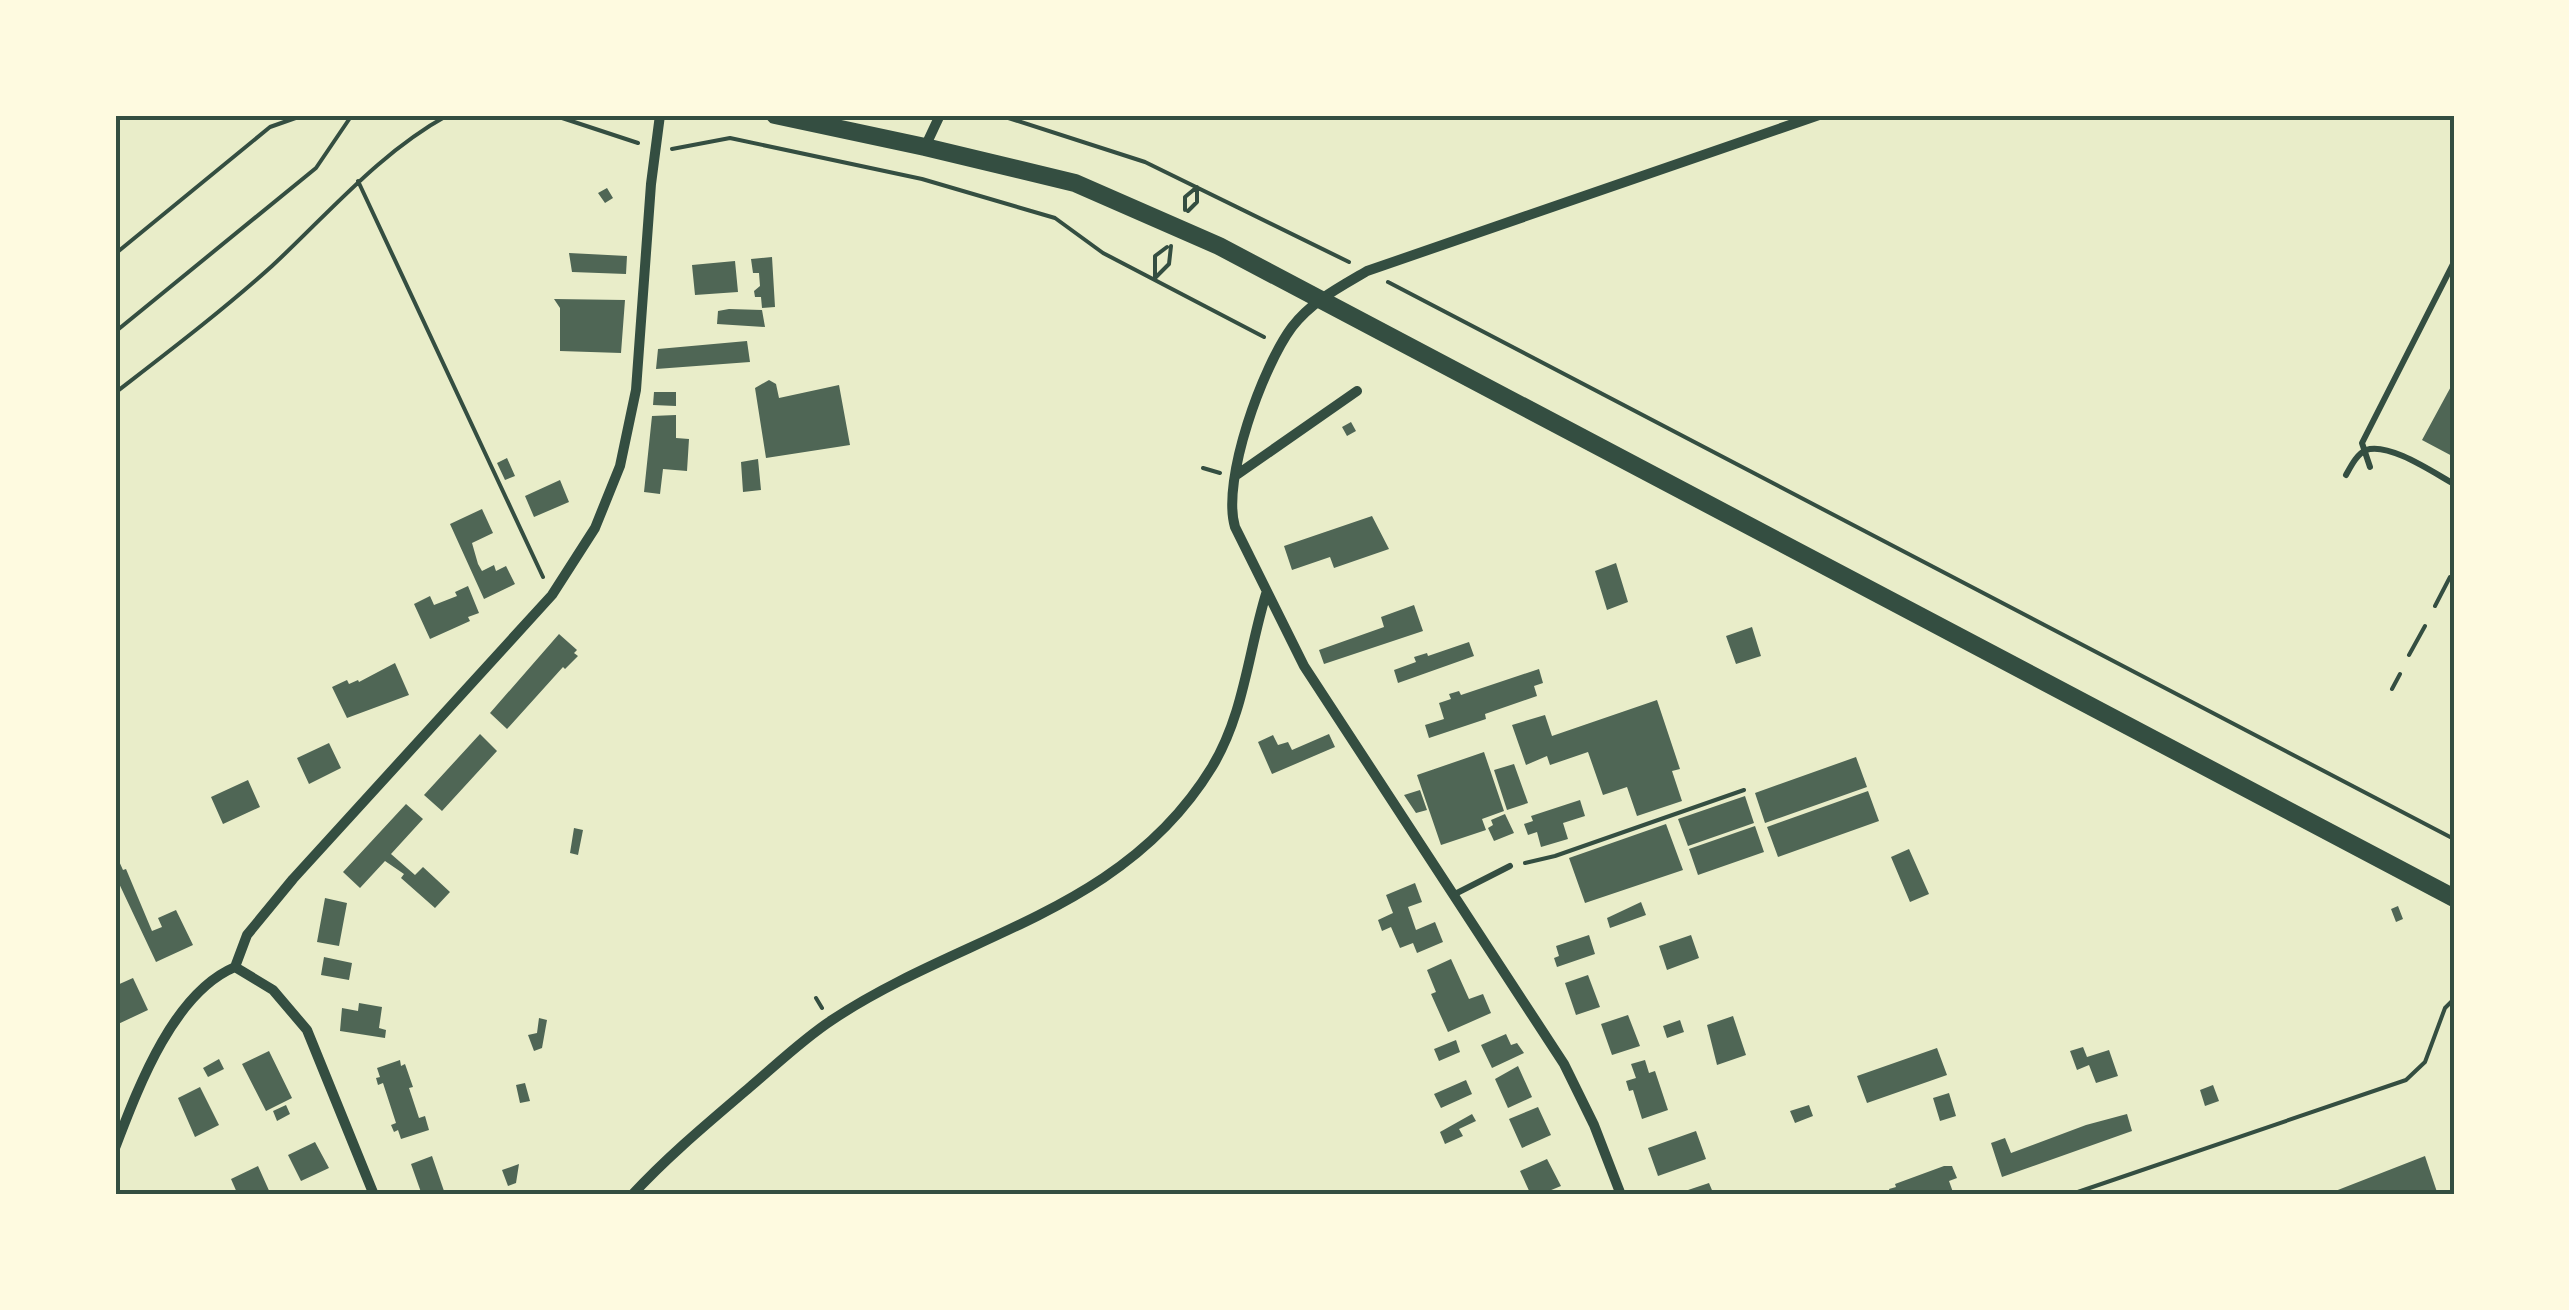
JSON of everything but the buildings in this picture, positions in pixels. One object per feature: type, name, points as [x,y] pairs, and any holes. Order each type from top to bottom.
[{"type":"main road","points":[[775,115],[1075,184],[1220,246],[2454,898]]},
{"type":"street","points":[[115,1148],[143,1080],[196,993],[217,974],[235,967],[247,934],[552,595],[595,528],[620,466],[636,390],[660,115]]},
{"type":"street","points":[[925,147],[940,115]]},
{"type":"street","points":[[1621,1195],[1594,1125],[1564,1064],[1334,716],[1266,594],[1230,510],[1234,477],[1246,426],[1291,328],[1319,300],[1367,271],[1819,115]]},
{"type":"street","points":[[1234,477],[1357,391]]},
{"type":"street","points":[[632,1195],[690,1139],[830,1021],[1080,893],[1165,828],[1202,781],[1232,728],[1266,594]]},
{"type":"street","points":[[235,967],[272,990],[307,1030],[374,1195]]},
{"type":"lane","points":[[2370,467],[2362,443],[2366,432],[2454,262]]},
{"type":"lane","points":[[2346,475],[2364,452],[2379,449],[2392,451],[2454,484]]},
{"type":"lane","points":[[1452,896],[1510,866]]},
{"type":"path","points":[[115,254],[270,127],[304,115]]},
{"type":"path","points":[[115,332],[316,168],[352,115]]},
{"type":"path","points":[[115,393],[270,267],[358,182],[416,133],[448,115]]},
{"type":"path","points":[[553,115],[630,142],[676,150],[730,138],[922,180],[1055,218],[1103,253],[1282,347]]},
{"type":"path","points":[[999,115],[1145,162],[1367,271],[2454,839]]},
{"type":"path","points":[[358,182],[552,595]]},
{"type":"path","points":[[1171,244],[1169,264],[1155,278],[1155,256],[1171,244]]},
{"type":"path","points":[[2435,606],[2450,577]]},
{"type":"path","points":[[2409,656],[2425,626]]},
{"type":"path","points":[[2392,689],[2400,674]]},
{"type":"path","points":[[1510,866],[1555,856],[1744,790]]},
{"type":"path","points":[[2069,1195],[2406,1080],[2425,1062],[2446,1008],[2454,999]]}]
